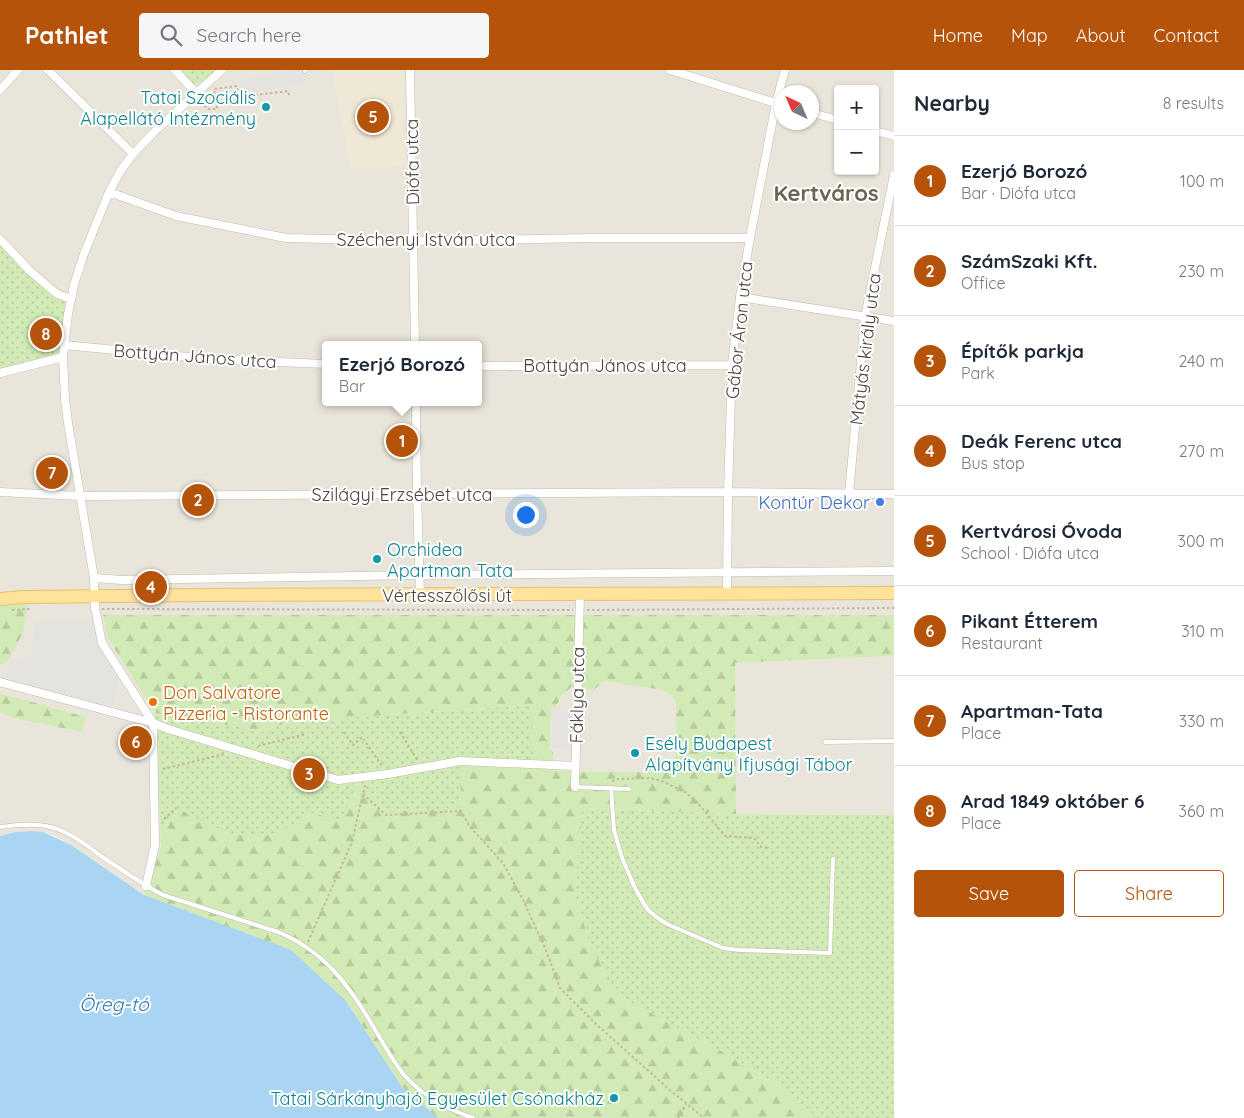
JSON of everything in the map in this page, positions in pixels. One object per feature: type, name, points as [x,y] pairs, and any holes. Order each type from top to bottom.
[{"type":"main road","name":"Vértesszőlősi út","points":[[0,599],[24,597],[95,603],[207,595],[894,593]]},
{"type":"street","points":[[0,90],[18,70]]},
{"type":"street","points":[[48,70],[133,154]]},
{"type":"street","points":[[175,70],[195,94]]},
{"type":"street","points":[[146,886],[155,845],[153,723],[102,643],[95,603],[94,578],[65,399],[64,346],[71,299],[84,254],[109,192],[121,170],[133,154],[157,129],[222,70]]},
{"type":"street","name":"Diófa utca","points":[[410,70],[415,341]]},
{"type":"street","points":[[670,70],[774,102]]},
{"type":"street","name":"Gábor Áron utca","points":[[783,85],[786,70]]},
{"type":"street","points":[[819,115],[834,119]]},
{"type":"street","name":"Gábor Áron utca","points":[[727,593],[732,365],[740,297],[750,238],[774,127]]},
{"type":"street","points":[[879,132],[894,136]]},
{"type":"street","name":"Mátyás király utca","points":[[849,494],[865,317],[894,175]]},
{"type":"street","name":"Széchenyi István utca","points":[[109,192],[176,216],[286,238],[414,241],[750,238]]},
{"type":"street","points":[[0,239],[29,270],[57,294],[71,299]]},
{"type":"street","points":[[740,297],[894,321]]},
{"type":"street","name":"Bottyán János utca","points":[[64,346],[209,359],[322,364]]},
{"type":"street","points":[[0,374],[49,360],[63,358]]},
{"type":"street","name":"Bottyán János utca","points":[[482,366],[732,365]]},
{"type":"street","points":[[416,406],[420,595]]},
{"type":"street","name":"Szilágyi Erzsébet utca","points":[[0,492],[80,496],[728,492],[894,494]]},
{"type":"street","name":"Vértesszőlősi út","points":[[94,578],[122,580],[419,575],[894,571]]},
{"type":"street","name":"Fáklya utca","points":[[574,787],[580,594]]},
{"type":"street","points":[[0,682],[153,723],[338,780],[388,774],[460,761],[575,766]]},
{"type":"lane","points":[[824,742],[894,741]]},
{"type":"lane","name":"Fáklya utca","points":[[574,787],[629,789]]},
{"type":"lane","points":[[611,788],[614,830],[622,858],[644,904],[654,915],[668,925],[722,948],[830,953],[833,859]]},
{"type":"lane","points":[[0,827],[36,825],[59,830],[86,845],[146,886],[163,895],[278,932],[296,940],[330,967],[347,986],[396,1064],[409,1080],[427,1096],[443,1106],[473,1118]]},
{"type":"path","points":[[195,94],[207,109],[217,109],[214,90],[237,86],[239,97],[288,91],[288,95]]},
{"type":"path","points":[[49,360],[47,339],[52,335],[65,336]]},
{"type":"path","points":[[95,603],[120,609],[579,610],[894,608]]},
{"type":"path","points":[[9,610],[35,609]]},
{"type":"path","points":[[344,732],[353,744],[362,737],[388,774]]},
{"type":"path","points":[[400,732],[422,767]]},
{"type":"path","points":[[306,947],[352,842],[366,776]]},
{"type":"path","points":[[602,788],[609,782],[617,779],[647,778],[664,782],[690,796],[726,836],[754,838],[762,847],[768,848]]},
{"type":"path","points":[[363,794],[386,815],[461,811],[470,827],[503,863],[523,900],[560,988],[596,1024],[704,1118]]},
{"type":"path","points":[[155,828],[176,808]]},
{"type":"path","points":[[678,1118],[686,1104]]},
{"type":"shaded area","points":[[0,70],[894,70],[894,615],[103,615],[106,635],[155,713],[161,846],[144,895],[55,836],[32,831],[0,836],[0,713],[14,718],[82,732],[86,717],[0,693],[0,665],[7,662],[28,604],[0,606]]},
{"type":"shaded area","points":[[282,70],[305,70],[306,83],[241,95],[239,81]]},
{"type":"shaded area","points":[[332,70],[404,70],[405,165],[350,167]]},
{"type":"shaded area","points":[[93,620],[98,644],[119,677],[112,712],[5,683],[10,661],[31,656],[35,622]]},
{"type":"shaded area","points":[[894,656],[894,815],[736,814],[735,663]]},
{"type":"shaded area","points":[[603,681],[663,690],[676,700],[675,757],[663,772],[553,771],[553,751],[550,749],[551,707],[557,707],[561,697],[571,687],[593,691]]},
{"type":"shaded area","points":[[552,710],[576,710],[575,749],[552,748]]},
{"type":"green space","points":[[175,70],[222,70],[210,80],[189,85]]},
{"type":"green space","points":[[0,239],[29,270],[71,299],[63,357],[0,373]]},
{"type":"green space","points":[[28,604],[23,633],[7,662],[0,665],[0,606]]},
{"type":"green space","points":[[103,615],[894,615],[894,656],[735,663],[736,814],[583,808],[723,1052],[786,1090],[817,1118],[438,1118],[402,1087],[346,1001],[175,907],[144,895],[161,846],[160,829],[180,810],[288,827],[355,784],[460,807],[460,761],[532,705],[316,720],[284,724],[262,731],[155,713],[106,635]],"holes":[[[603,681],[663,690],[676,700],[675,757],[663,772],[553,771],[553,751],[550,749],[551,707],[556,707],[561,697],[571,687],[593,691]]]},
{"type":"green space","points":[[0,693],[86,717],[82,732],[14,718],[0,713]]},
{"type":"green space","points":[[532,705],[531,764],[460,761],[461,807],[387,812],[356,784],[342,821],[312,813],[288,827],[262,837],[230,834],[180,810],[160,829],[155,713],[262,731],[284,724],[316,720]]},
{"type":"green space","points":[[583,808],[736,814],[894,815],[894,1118],[817,1118],[786,1090],[723,1052],[619,996],[590,945],[575,895]]},
{"type":"water","name":"Öreg-tó","points":[[32,831],[43,832],[71,845],[144,895],[291,950],[346,1001],[402,1087],[438,1118],[0,1118],[0,836]]},
{"type":"place","name":"Tatai Szociális Alapellátó Intézmény","points":[[266,107]]},
{"type":"place","name":"Kertvárosi Óvoda","points":[[373,117]]},
{"type":"place","name":"Arad 1849 október 6","points":[[46,334]]},
{"type":"place","name":"Ezerjó Borozó","points":[[402,441]]},
{"type":"place","name":"Apartman-Tata","points":[[52,473]]},
{"type":"place","name":"SzámSzaki Kft.","points":[[198,500]]},
{"type":"place","name":"Kontúr Dekor","points":[[880,502]]},
{"type":"place","name":"Orchidea Apartman Tata","points":[[377,559]]},
{"type":"place","name":"Deák Ferenc utca","points":[[151,587]]},
{"type":"place","name":"Don Salvatore Pizzeria - Ristorante","points":[[153,702]]},
{"type":"place","name":"Pikant Étterem","points":[[136,742]]},
{"type":"place","name":"Esély Budapest Alapítvány Ifjusági Tábor","points":[[635,753]]},
{"type":"place","name":"Építők parkja","points":[[309,774]]},
{"type":"place","name":"Tatai Sárkányhajó Egyesület Csónakház","points":[[614,1098]]},
{"type":"district","name":"Kertváros","points":[[826,193]]}]
